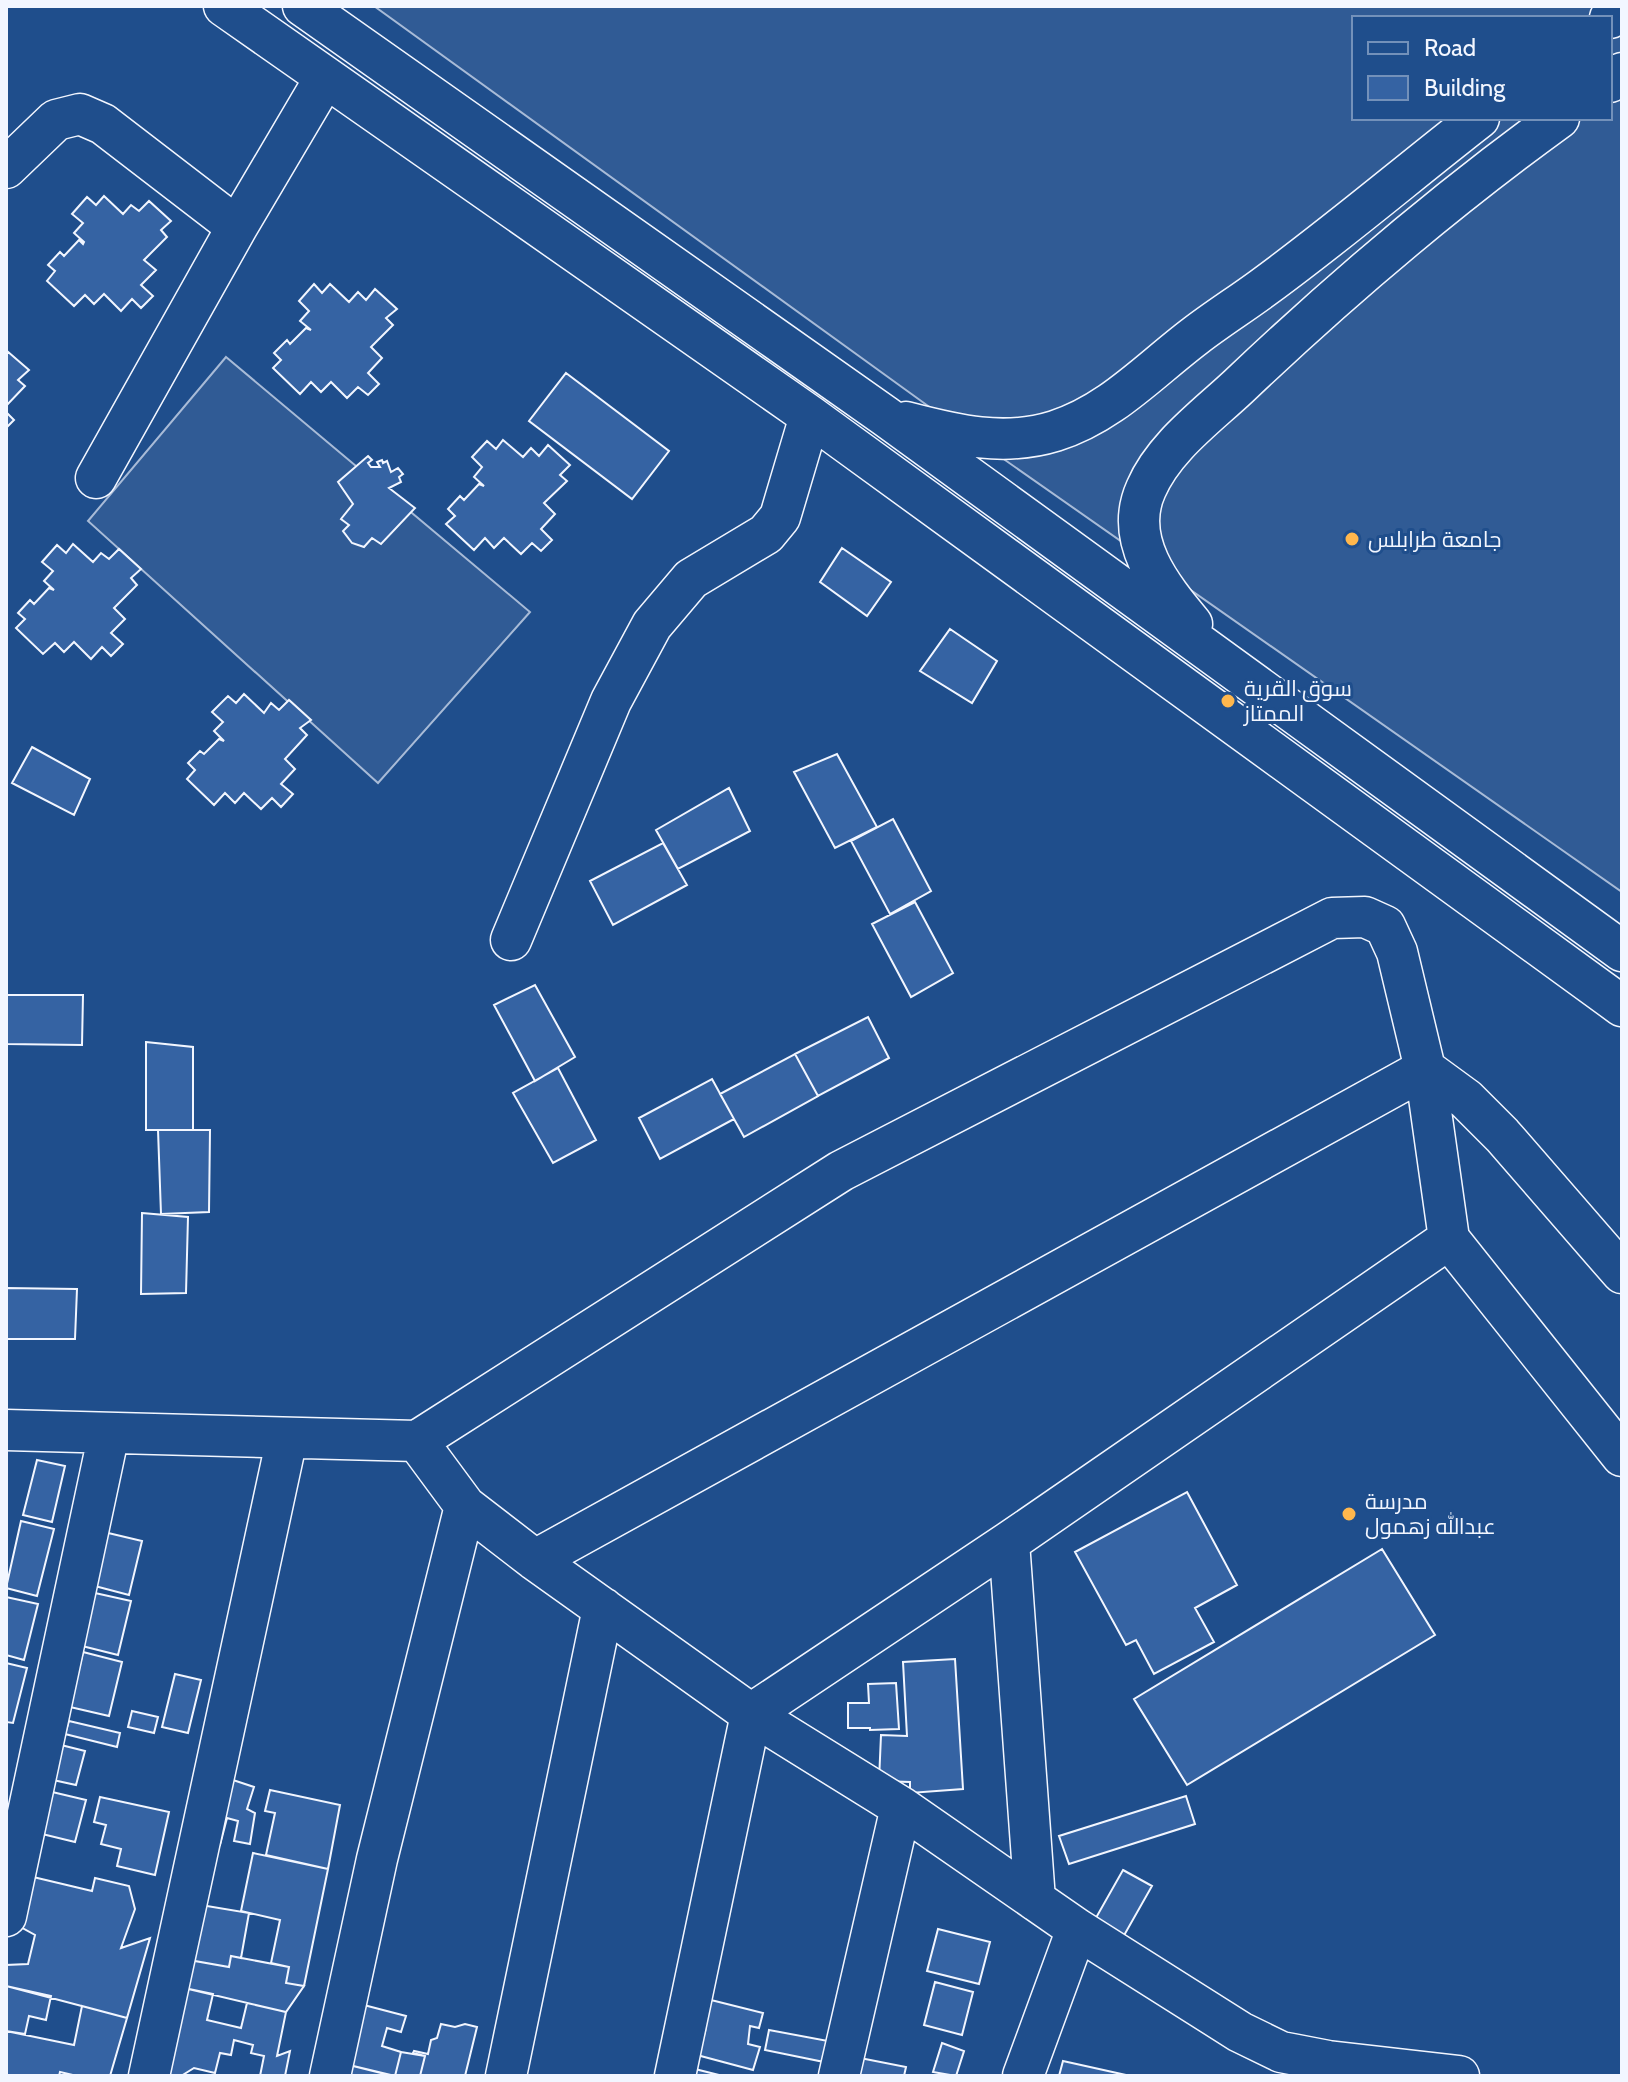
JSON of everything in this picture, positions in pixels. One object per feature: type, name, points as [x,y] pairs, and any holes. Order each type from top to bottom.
[{"type":"street","points":[[224,6],[810,416],[1622,1006]]},
{"type":"street","points":[[303,6],[885,416],[1622,951]]},
{"type":"street","points":[[96,478],[325,78]]},
{"type":"street","points":[[6,168],[56,120],[80,114],[103,124],[237,227]]},
{"type":"street","points":[[885,416],[965,437],[1013,440],[1054,431],[1086,419],[1309,252],[1476,120]]},
{"type":"street","points":[[1225,664],[1161,587],[1145,556],[1139,522],[1145,490],[1168,453],[1340,293],[1479,176],[1556,120]]},
{"type":"street","points":[[1309,252],[1340,293]]},
{"type":"street","points":[[1215,320],[1258,368]]},
{"type":"street","points":[[511,940],[611,701],[652,625],[691,579],[766,534],[780,517],[810,416]]},
{"type":"street","points":[[6,1430],[417,1441],[841,1171],[1332,918],[1365,917],[1385,926],[1397,952],[1425,1069],[1449,1239],[1622,1456]]},
{"type":"street","points":[[1425,1069],[1466,1099],[1502,1135],[1622,1273]]},
{"type":"street","points":[[535,1560],[1425,1069]]},
{"type":"street","points":[[675,2076],[751,1714],[1009,1542],[1449,1239]]},
{"type":"street","points":[[6,1916],[109,1433]]},
{"type":"street","points":[[149,2076],[287,1438]]},
{"type":"street","points":[[417,1441],[465,1506],[535,1560],[751,1714],[901,1807],[1077,1929],[1240,2032],[1281,2052],[1328,2061],[1459,2076]]},
{"type":"street","points":[[330,2076],[377,1859],[465,1506]]},
{"type":"street","points":[[1009,1542],[1035,1900]]},
{"type":"street","points":[[506,2076],[603,1608]]},
{"type":"street","points":[[839,2076],[901,1807]]},
{"type":"street","points":[[1023,2076],[1077,1929]]},
{"type":"shaded area","name":"جامعة طرابلس","points":[[374,6],[1622,6],[1622,892],[935,411]]},
{"type":"shaded area","points":[[226,357],[530,612],[378,783],[88,521]]},
{"type":"building","points":[[104,196],[123,214],[131,205],[139,211],[149,201],[171,221],[161,230],[167,237],[144,260],[156,270],[141,285],[153,296],[141,308],[132,299],[121,311],[104,294],[94,304],[85,295],[74,306],[47,281],[55,271],[48,265],[60,252],[64,256],[79,240],[84,242],[74,233],[83,223],[72,214],[87,197],[96,205]]},
{"type":"building","points":[[314,284],[322,293],[330,284],[349,302],[358,292],[366,300],[375,289],[397,309],[386,318],[393,325],[371,347],[382,358],[368,373],[379,384],[368,395],[358,387],[347,398],[331,382],[321,392],[311,382],[300,394],[273,368],[281,360],[274,353],[287,340],[290,344],[306,328],[311,330],[300,321],[309,311],[299,301]]},
{"type":"building","points":[[7,351],[29,370],[18,380],[25,386],[6,406]]},
{"type":"building","points":[[566,373],[669,451],[632,499],[529,421]]},
{"type":"building","points":[[6,412],[14,420],[6,428]]},
{"type":"building","points":[[503,440],[523,457],[531,448],[539,456],[548,445],[570,465],[560,475],[567,481],[544,503],[555,514],[541,529],[552,540],[541,551],[532,543],[521,554],[504,538],[494,548],[485,538],[474,550],[446,524],[455,516],[448,509],[460,496],[464,500],[479,484],[484,486],[474,477],[482,467],[472,457],[487,441],[496,449]]},
{"type":"building","points":[[368,456],[372,460],[368,463],[371,467],[380,467],[377,462],[382,460],[383,463],[387,461],[391,472],[398,468],[403,474],[399,477],[401,482],[389,488],[415,508],[381,544],[372,538],[364,547],[352,543],[343,531],[349,525],[341,519],[353,504],[338,482]]},
{"type":"building","points":[[73,544],[93,562],[101,553],[109,559],[119,549],[141,569],[131,578],[137,585],[114,608],[125,619],[111,633],[123,644],[111,656],[102,647],[91,659],[74,642],[64,652],[55,643],[43,654],[16,628],[25,619],[18,613],[30,600],[34,604],[49,588],[54,590],[44,581],[53,571],[42,562],[57,545],[66,553]]},
{"type":"building","points":[[842,548],[891,582],[867,616],[820,582]]},
{"type":"building","points":[[950,629],[997,661],[972,703],[920,671]]},
{"type":"building","points":[[244,694],[264,713],[271,703],[279,710],[289,700],[311,720],[300,728],[307,735],[285,759],[295,769],[281,784],[293,794],[281,807],[272,798],[261,809],[244,793],[235,803],[225,793],[214,805],[187,779],[195,770],[188,763],[200,751],[204,754],[219,739],[224,741],[214,731],[223,722],[212,712],[228,696],[236,703]]},
{"type":"building","points":[[32,747],[90,779],[74,815],[12,783]]},
{"type":"building","points":[[837,754],[877,827],[835,848],[794,772]]},
{"type":"building","points":[[729,788],[750,831],[678,869],[656,830]]},
{"type":"building","points":[[893,819],[931,891],[890,914],[851,841]]},
{"type":"building","points":[[663,843],[687,885],[613,925],[590,881]]},
{"type":"building","points":[[915,902],[953,973],[911,997],[872,924]]},
{"type":"building","points":[[535,985],[575,1057],[535,1081],[494,1005]]},
{"type":"building","points":[[6,995],[83,995],[82,1045],[6,1044]]},
{"type":"building","points":[[868,1017],[889,1058],[818,1096],[795,1054]]},
{"type":"building","points":[[146,1042],[193,1047],[193,1130],[146,1130]]},
{"type":"building","points":[[795,1054],[818,1096],[744,1137],[720,1094]]},
{"type":"building","points":[[558,1068],[596,1140],[553,1163],[513,1093]]},
{"type":"building","points":[[712,1079],[734,1119],[660,1159],[639,1118]]},
{"type":"building","points":[[158,1130],[210,1130],[209,1212],[161,1214]]},
{"type":"building","points":[[142,1213],[188,1217],[186,1293],[141,1294]]},
{"type":"building","points":[[6,1288],[77,1289],[75,1339],[6,1339]]},
{"type":"building","points":[[37,1460],[65,1466],[52,1522],[23,1515]]},
{"type":"building","points":[[1187,1492],[1237,1585],[1195,1608],[1214,1642],[1154,1674],[1136,1640],[1126,1645],[1075,1552]]},
{"type":"building","points":[[21,1521],[54,1529],[37,1596],[6,1588]]},
{"type":"building","points":[[104,1532],[142,1541],[129,1595],[91,1585]]},
{"type":"building","points":[[1382,1549],[1435,1635],[1187,1785],[1134,1699]]},
{"type":"building","points":[[95,1593],[131,1601],[118,1655],[82,1646]]},
{"type":"building","points":[[6,1597],[38,1604],[24,1660],[6,1655]]},
{"type":"building","points":[[83,1652],[122,1662],[109,1716],[70,1707]]},
{"type":"building","points":[[955,1659],[963,1789],[910,1793],[910,1782],[879,1781],[881,1735],[907,1736],[903,1662]]},
{"type":"building","points":[[6,1663],[27,1668],[13,1723],[6,1722]]},
{"type":"building","points":[[175,1674],[201,1680],[188,1733],[162,1727]]},
{"type":"building","points":[[896,1683],[899,1729],[848,1728],[848,1703],[869,1703],[868,1684]]},
{"type":"building","points":[[132,1711],[158,1717],[154,1733],[128,1727]]},
{"type":"building","points":[[69,1721],[120,1733],[117,1747],[65,1734]]},
{"type":"building","points":[[61,1745],[85,1751],[76,1785],[53,1780]]},
{"type":"building","points":[[224,1777],[254,1787],[247,1809],[255,1813],[250,1844],[234,1841],[238,1821],[227,1818],[220,1845],[203,1840]]},
{"type":"building","points":[[270,1790],[340,1805],[328,1869],[266,1855],[275,1813],[265,1811]]},
{"type":"building","points":[[48,1791],[86,1800],[75,1842],[38,1833]]},
{"type":"building","points":[[1186,1796],[1195,1824],[1069,1864],[1059,1836]]},
{"type":"building","points":[[100,1797],[169,1812],[155,1875],[117,1866],[121,1849],[101,1844],[106,1825],[94,1822]]},
{"type":"building","points":[[253,1853],[328,1869],[304,1986],[286,1983],[289,1967],[271,1963],[280,1920],[241,1911]]},
{"type":"building","points":[[1123,1870],[1152,1886],[1122,1939],[1093,1923]]},
{"type":"building","points":[[29,1876],[92,1891],[95,1878],[129,1886],[135,1909],[121,1948],[150,1938],[127,2018],[6,1986],[6,1965],[28,1964],[35,1935],[17,1925]]},
{"type":"building","points":[[189,1903],[249,1913],[241,1958],[231,1956],[229,1967],[189,1960]]},
{"type":"building","points":[[938,1929],[990,1942],[979,1984],[927,1971]]},
{"type":"building","points":[[231,1956],[289,1967],[286,1983],[304,1986],[286,2012],[184,1988],[189,1960],[229,1967]]},
{"type":"building","points":[[935,1982],[973,1992],[962,2035],[924,2025]]},
{"type":"building","points":[[6,1986],[51,1996],[46,2020],[29,2016],[25,2034],[6,2031]]},
{"type":"building","points":[[175,1986],[213,1994],[207,2020],[241,2028],[247,2003],[286,2012],[277,2056],[290,2051],[285,2076],[260,2076],[264,2056],[251,2053],[253,2045],[234,2040],[231,2055],[220,2053],[215,2073],[194,2068],[181,2076],[166,2076]]},
{"type":"building","points":[[699,1997],[763,2013],[759,2028],[750,2026],[748,2044],[760,2047],[753,2070],[697,2055],[707,2016]]},
{"type":"building","points":[[360,2004],[406,2016],[401,2032],[387,2028],[382,2046],[401,2052],[395,2076],[345,2064]]},
{"type":"building","points":[[82,2006],[127,2018],[110,2076],[77,2076],[60,2072],[59,2076],[6,2076],[6,2031],[74,2045]]},
{"type":"building","points":[[441,2024],[477,2027],[465,2076],[420,2076],[425,2056],[413,2053],[428,2054],[431,2040],[437,2038]]},
{"type":"building","points":[[769,2030],[828,2041],[824,2062],[765,2050]]},
{"type":"building","points":[[942,2043],[964,2051],[956,2076],[933,2072]]},
{"type":"building","points":[[401,2052],[425,2056],[420,2076],[395,2076]]},
{"type":"building","points":[[850,2056],[906,2067],[904,2076],[846,2076]]},
{"type":"building","points":[[1063,2061],[1126,2075],[1059,2076]]},
{"type":"building","points":[[345,2064],[393,2076],[342,2076]]},
{"type":"building","points":[[691,2068],[723,2076],[689,2076]]},
{"type":"place","name":"جامعة طرابلس","points":[[1352,539]]},
{"type":"place","name":"سوق القرية الممتاز","points":[[1228,701]]},
{"type":"place","name":"مدرسة عبدالله زهمول","points":[[1349,1514]]}]
